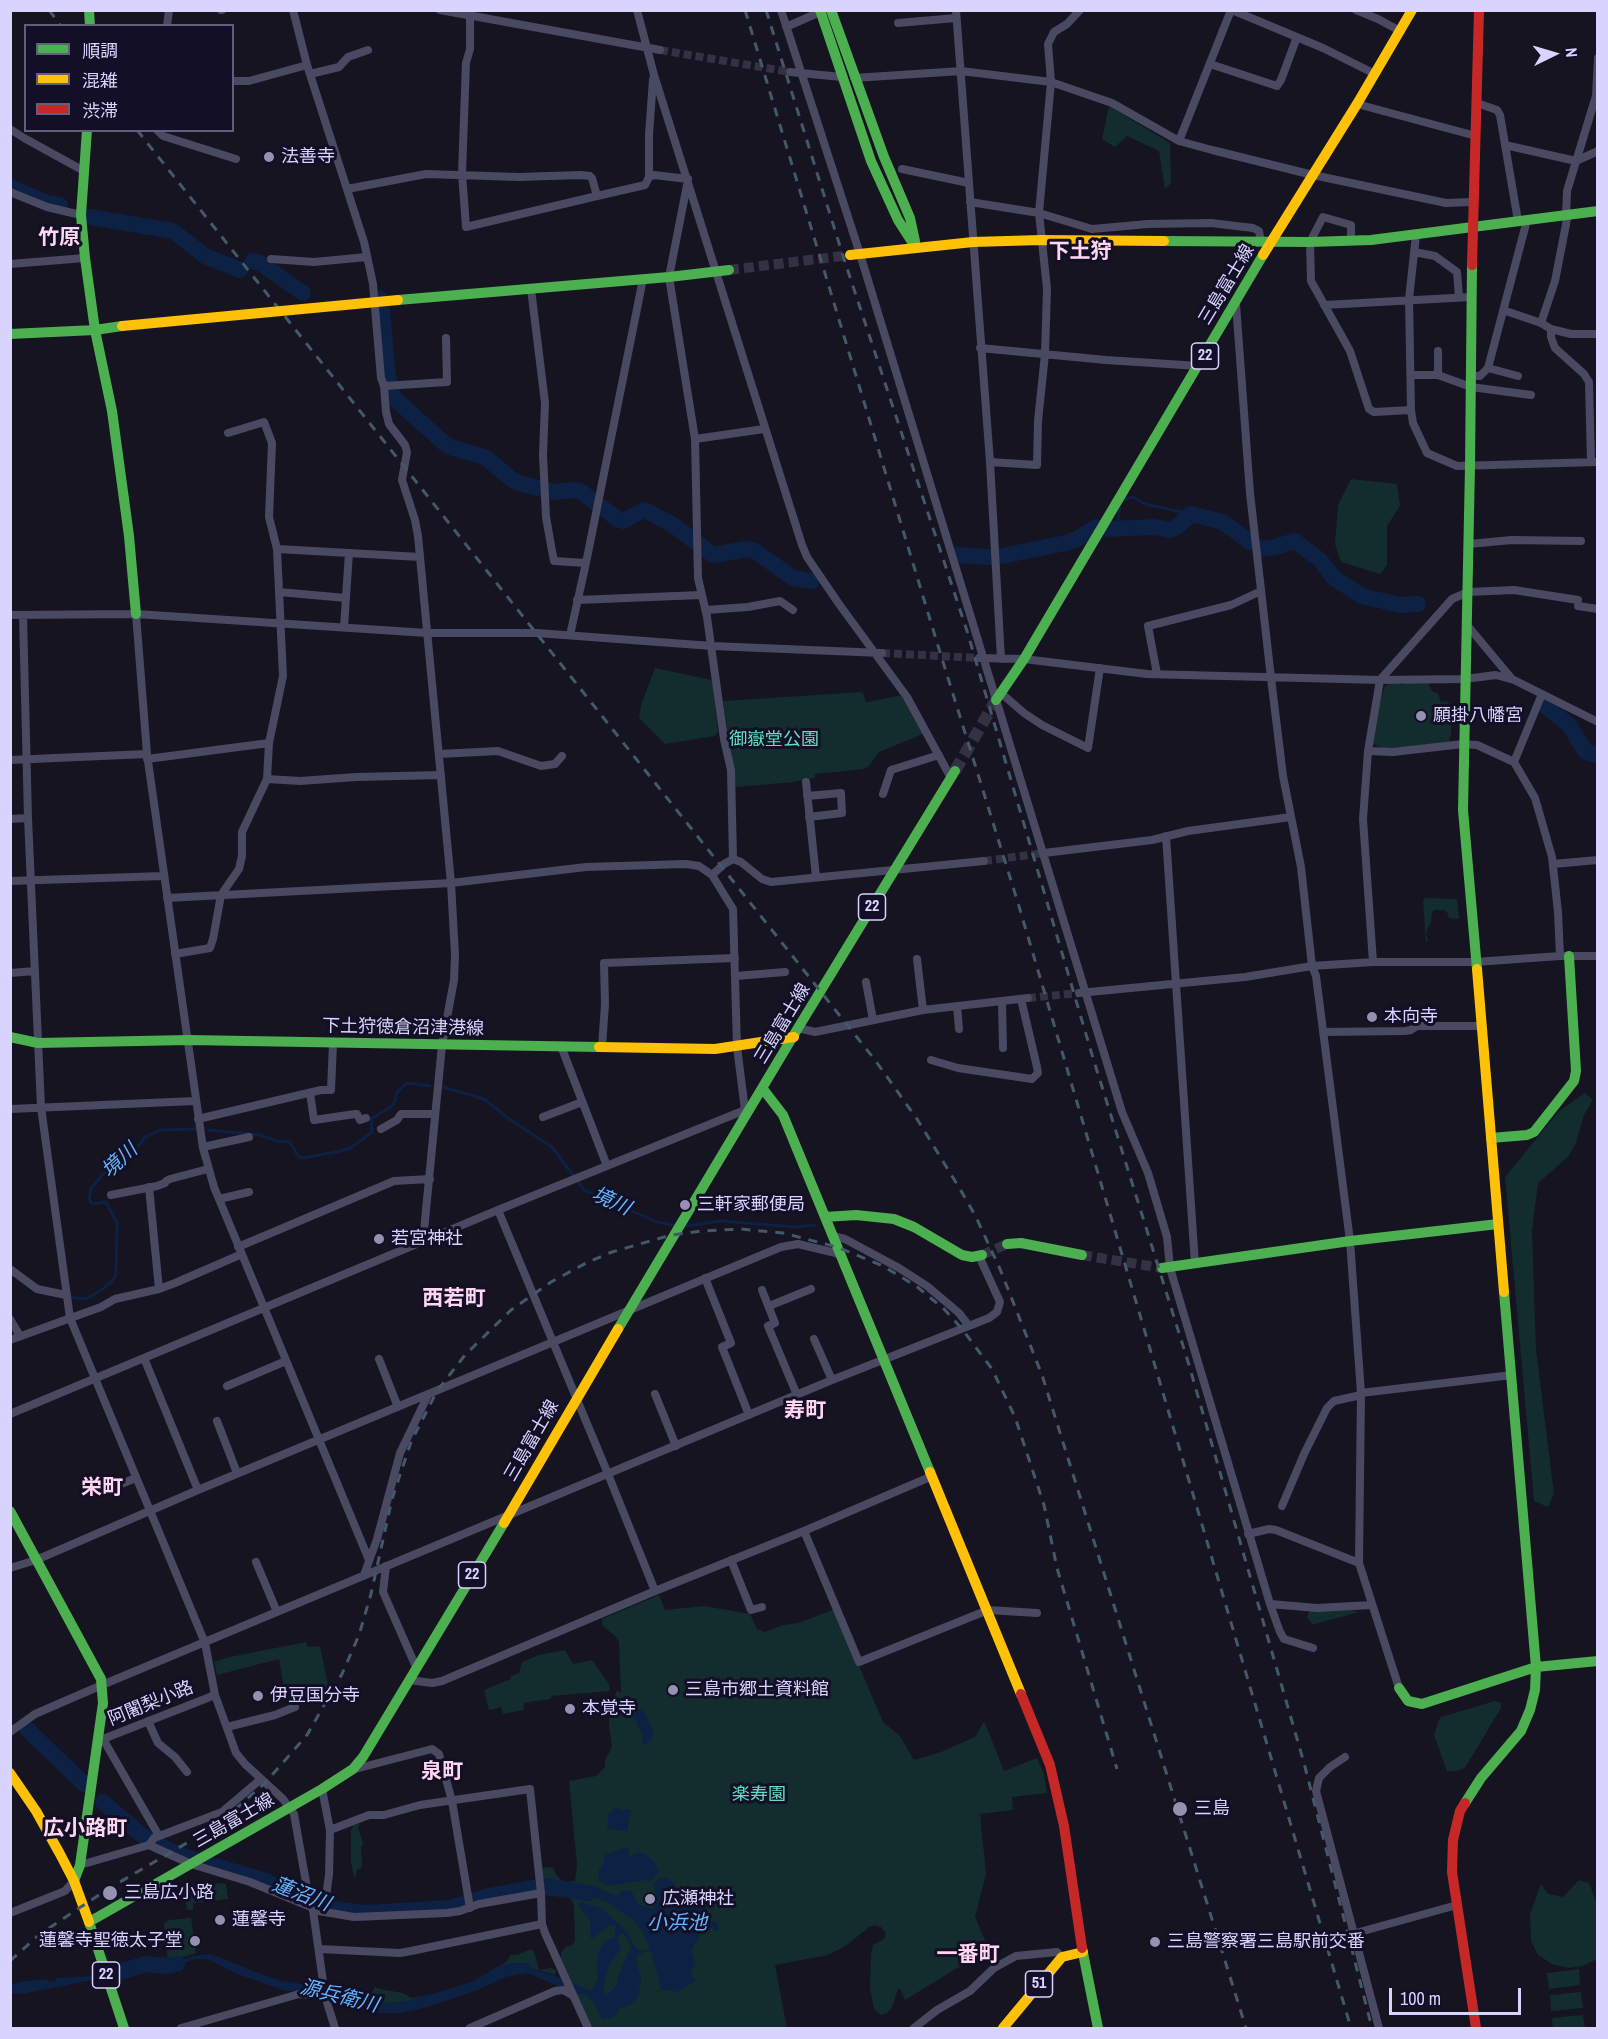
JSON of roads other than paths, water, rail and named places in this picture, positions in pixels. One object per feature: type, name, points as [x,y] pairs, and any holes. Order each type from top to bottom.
[{"type":"street","points":[[293,10],[307,65],[368,258],[373,284],[386,412],[389,424],[405,445],[407,452],[402,480],[415,520],[420,558],[452,883],[455,955],[454,980],[442,1045],[423,1241]]},
{"type":"street","points":[[440,10],[660,50]]},
{"type":"street","points":[[637,10],[654,75],[764,429],[807,557],[852,622],[879,653],[953,775]]},
{"type":"street","points":[[781,10],[982,658],[999,696],[1083,993],[1122,1112],[1149,1173],[1167,1237],[1166,1268],[1270,1604],[1284,1639],[1313,1648]]},
{"type":"street","points":[[1179,141],[1232,10],[1297,37],[1375,74]]},
{"type":"street","points":[[1356,10],[1400,31]]},
{"type":"street","name":"三島富士線","points":[[999,696],[1024,659],[1199,366],[1267,241],[1358,104],[1412,10]]},
{"type":"street","points":[[1476,2028],[1456,1905],[1452,1872],[1453,1840],[1460,1811],[1481,1778],[1521,1731],[1535,1690],[1536,1667],[1463,810],[1469,544],[1472,202],[1479,10]]},
{"type":"street","points":[[786,27],[824,11]]},
{"type":"street","points":[[824,11],[842,77],[871,161],[898,220],[916,248]]},
{"type":"street","points":[[824,11],[854,78],[910,218],[916,248]]},
{"type":"street","points":[[990,462],[1037,465],[1047,289],[1039,213],[1051,82],[1047,44],[1054,32],[1067,24],[1077,12]]},
{"type":"street","points":[[898,22],[956,14],[990,462],[1002,659]]},
{"type":"street","points":[[470,16],[471,49],[466,63],[462,174],[466,227],[640,187],[647,183],[650,177],[649,135],[654,75]]},
{"type":"street","points":[[1210,64],[1277,86],[1297,37]]},
{"type":"street","points":[[310,74],[339,68],[348,57],[368,50]]},
{"type":"street","points":[[1541,323],[1555,280],[1567,215],[1567,191],[1596,96],[1598,58]]},
{"type":"street","points":[[234,81],[249,81],[307,65]]},
{"type":"street","points":[[854,78],[961,71],[1051,82],[1112,103],[1179,141],[1313,175],[1446,203],[1472,202]]},
{"type":"street","points":[[790,72],[842,77]]},
{"type":"street","points":[[1471,381],[1488,368],[1522,221],[1500,116],[1497,110],[1477,103]]},
{"type":"street","points":[[1358,104],[1476,136]]},
{"type":"street","points":[[10,129],[84,171]]},
{"type":"street","points":[[87,132],[81,215],[85,258],[95,330],[112,411],[129,536],[147,756],[203,1147],[219,1199],[369,1560]]},
{"type":"street","points":[[159,132],[163,136],[236,159]]},
{"type":"street","points":[[1505,145],[1576,161],[1598,151]]},
{"type":"street","points":[[902,169],[969,183]]},
{"type":"street","points":[[346,189],[426,174],[519,177],[590,176],[597,196]]},
{"type":"street","points":[[650,177],[654,175],[688,180]]},
{"type":"street","points":[[688,180],[669,277],[695,439],[698,578],[706,610],[732,778],[733,859]]},
{"type":"street","points":[[10,192],[48,207],[81,215]]},
{"type":"street","points":[[970,202],[1039,213],[1092,229],[1211,222],[1257,229],[1267,241]]},
{"type":"street","points":[[855,254],[973,243],[1041,240],[1310,242],[1351,240],[1416,235],[1598,211]]},
{"type":"street","points":[[1351,240],[1351,225],[1325,216],[1310,242],[1311,281],[1350,351],[1369,409],[1374,412],[1411,410]]},
{"type":"street","points":[[1416,235],[1409,299],[1411,410],[1413,423],[1427,453],[1457,466],[1594,462],[1588,382],[1584,374],[1555,348],[1551,329]]},
{"type":"street","points":[[1414,252],[1435,256],[1457,272],[1459,297]]},
{"type":"street","points":[[10,264],[85,258]]},
{"type":"street","points":[[271,259],[314,262],[368,258]]},
{"type":"street","points":[[10,334],[95,330],[729,270]]},
{"type":"street","points":[[570,635],[643,279]]},
{"type":"street","points":[[531,289],[545,403],[543,455],[546,517],[554,561],[586,563]]},
{"type":"street","points":[[1324,305],[1471,297]]},
{"type":"street","points":[[1236,300],[1244,430],[1271,678],[1283,776],[1301,867],[1312,966],[1316,976],[1350,1241],[1361,1394],[1359,1563],[1399,1688],[1408,1701],[1422,1704],[1536,1667],[1598,1661]]},
{"type":"street","points":[[1503,310],[1541,323],[1551,329],[1571,334],[1598,334]]},
{"type":"street","points":[[384,386],[447,382],[446,338]]},
{"type":"street","points":[[980,348],[1199,366]]},
{"type":"street","points":[[1438,351],[1438,375]]},
{"type":"street","points":[[1488,368],[1518,376]]},
{"type":"street","points":[[1411,375],[1438,375],[1531,395]]},
{"type":"street","points":[[175,954],[210,948],[220,895],[239,869],[242,856],[242,832],[267,779],[269,743],[283,676],[277,549],[269,517],[272,443],[264,422],[228,433]]},
{"type":"street","points":[[695,439],[764,429]]},
{"type":"street","points":[[1469,544],[1512,540],[1581,541]]},
{"type":"street","points":[[277,549],[420,558]]},
{"type":"street","points":[[344,627],[349,553]]},
{"type":"street","points":[[1373,962],[1363,819],[1368,751],[1380,680],[1452,599],[1468,592],[1514,590],[1598,609]]},
{"type":"street","points":[[1157,674],[1148,626],[1231,605],[1261,591]]},
{"type":"street","points":[[279,592],[346,598]]},
{"type":"street","points":[[577,600],[701,595]]},
{"type":"street","points":[[706,610],[748,607],[780,601],[793,610]]},
{"type":"street","points":[[10,615],[136,614],[427,633],[570,635],[712,646],[879,653]]},
{"type":"street","points":[[23,615],[30,880],[41,1107],[70,1318],[205,1643],[215,1695],[238,1756],[291,1808],[296,1823],[319,1949],[325,1996],[335,2028]]},
{"type":"street","points":[[1467,625],[1513,680]]},
{"type":"street","points":[[982,658],[1024,659],[1157,674],[1271,678],[1465,679],[1496,675],[1513,680],[1598,722]]},
{"type":"street","points":[[999,696],[1042,725],[1088,748],[1100,668]]},
{"type":"street","points":[[1514,762],[1542,694]]},
{"type":"street","points":[[10,760],[147,756],[269,743]]},
{"type":"street","points":[[1368,751],[1393,752],[1463,744],[1476,745],[1514,762],[1535,798],[1553,864],[1576,1071],[1574,1081],[1534,1132],[1527,1135],[1491,1138]]},
{"type":"street","points":[[439,754],[498,751],[541,766],[555,764],[561,756]]},
{"type":"street","points":[[883,794],[891,770],[939,755]]},
{"type":"street","points":[[267,779],[300,781],[441,775]]},
{"type":"street","name":"三島富士線","points":[[89,1922],[291,1808],[353,1769],[363,1757],[509,1515],[576,1398],[683,1225],[748,1110],[763,1089],[953,775]]},
{"type":"street","points":[[806,782],[816,878]]},
{"type":"street","points":[[807,796],[841,793],[842,813],[809,817]]},
{"type":"street","points":[[1044,853],[1152,840],[1188,831],[1291,817]]},
{"type":"street","points":[[10,819],[28,818]]},
{"type":"street","points":[[1166,836],[1196,1264]]},
{"type":"street","points":[[712,875],[733,859],[741,862],[767,882],[984,861]]},
{"type":"street","points":[[1553,864],[1598,860]]},
{"type":"street","points":[[10,1414],[498,1210],[748,1110],[737,1047],[733,909],[712,875],[704,867],[694,864],[597,867],[452,883],[166,898]]},
{"type":"street","points":[[10,881],[164,876]]},
{"type":"street","points":[[1083,993],[1245,977],[1312,966],[1373,962],[1475,962],[1598,956]]},
{"type":"street","points":[[602,1047],[605,1004],[604,963],[735,958]]},
{"type":"street","points":[[917,959],[923,1010]]},
{"type":"street","points":[[10,973],[34,971]]},
{"type":"street","points":[[736,976],[785,972]]},
{"type":"street","points":[[866,982],[873,1020]]},
{"type":"street","points":[[796,1032],[815,1032],[923,1010],[1024,998],[1038,1073],[1032,1079],[968,1070],[931,1060]]},
{"type":"street","points":[[1002,1001],[1003,1048]]},
{"type":"street","points":[[957,1006],[959,1029]]},
{"type":"street","points":[[1323,1032],[1405,1031],[1417,1026],[1481,1026]]},
{"type":"street","name":"下土狩徳倉沼津港線","points":[[10,1037],[38,1043],[188,1040],[693,1049],[737,1047],[796,1032]]},
{"type":"street","points":[[198,1119],[331,1090],[333,1043]]},
{"type":"street","points":[[561,1046],[607,1167]]},
{"type":"street","points":[[763,1089],[783,1115],[1050,1765],[1064,1826],[1083,1952],[1098,2028]]},
{"type":"street","points":[[310,1093],[314,1120],[355,1114],[360,1120],[366,1118]]},
{"type":"street","points":[[10,1109],[195,1101]]},
{"type":"street","points":[[543,1117],[582,1102]]},
{"type":"street","points":[[381,1129],[393,1123],[401,1114],[435,1114]]},
{"type":"street","points":[[203,1147],[249,1137]]},
{"type":"street","points":[[111,1195],[148,1188],[208,1169]]},
{"type":"street","points":[[10,1340],[101,1307],[115,1299],[159,1289],[394,1181],[430,1179]]},
{"type":"street","points":[[148,1188],[159,1289]]},
{"type":"street","points":[[219,1199],[249,1192]]},
{"type":"street","points":[[498,1210],[655,1591]]},
{"type":"street","points":[[10,1732],[36,1714],[102,1685],[832,1380],[989,1318],[997,1312],[1000,1302],[981,1256],[962,1255],[914,1227],[894,1219],[856,1215],[825,1217]]},
{"type":"street","points":[[1166,1268],[1350,1241],[1498,1224]]},
{"type":"street","points":[[833,1236],[845,1239],[876,1255],[927,1286],[969,1326]]},
{"type":"street","points":[[1007,1244],[1021,1243],[1082,1255]]},
{"type":"street","points":[[10,1568],[36,1560],[237,1473],[791,1244],[812,1246],[840,1254]]},
{"type":"street","points":[[10,1269],[37,1289],[66,1295]]},
{"type":"street","points":[[705,1278],[731,1343],[722,1347],[749,1415]]},
{"type":"street","points":[[769,1306],[811,1289]]},
{"type":"street","points":[[762,1290],[776,1323],[768,1326],[797,1395]]},
{"type":"street","points":[[10,1318],[20,1336]]},
{"type":"street","points":[[814,1339],[832,1380]]},
{"type":"street","points":[[144,1358],[198,1490]]},
{"type":"street","points":[[379,1359],[398,1407]]},
{"type":"street","points":[[227,1386],[286,1361]]},
{"type":"street","points":[[1282,1506],[1327,1408],[1335,1401],[1361,1394],[1512,1375]]},
{"type":"street","points":[[655,1394],[676,1446]]},
{"type":"street","points":[[364,1575],[400,1453],[428,1395]]},
{"type":"street","points":[[217,1421],[237,1473]]},
{"type":"street","points":[[409,1680],[432,1683],[442,1681],[930,1477]]},
{"type":"street","points":[[111,1488],[136,1478]]},
{"type":"street","points":[[10,1512],[99,1673],[103,1703],[100,1740],[80,1865],[74,1881],[65,1891],[10,1913]]},
{"type":"street","points":[[1248,1534],[1269,1529],[1276,1530],[1359,1563]]},
{"type":"street","points":[[804,1531],[859,1662],[988,1610],[1037,1613]]},
{"type":"street","points":[[731,1560],[751,1610],[762,1607]]},
{"type":"street","points":[[256,1562],[277,1612]]},
{"type":"street","points":[[386,1566],[383,1592],[416,1667]]},
{"type":"street","points":[[1270,1604],[1317,1608],[1372,1605]]},
{"type":"street","name":"阿闍梨小路","points":[[100,1740],[215,1695]]},
{"type":"street","points":[[227,1727],[276,1715],[295,1707]]},
{"type":"street","points":[[148,1721],[158,1743],[175,1757],[187,1772]]},
{"type":"street","points":[[100,1740],[153,1841],[196,1862],[310,1904],[354,1917],[447,1913],[469,1904],[479,1904],[541,1889]]},
{"type":"street","points":[[353,1769],[432,1749],[439,1754],[452,1801],[469,1904]]},
{"type":"street","points":[[1346,1757],[1319,1778],[1316,1791],[1356,1934],[1379,2028]]},
{"type":"street","points":[[10,1773],[36,1811],[74,1881],[89,1922]]},
{"type":"street","points":[[80,1865],[153,1841],[222,1812],[261,1779]]},
{"type":"street","points":[[310,1904],[326,1903],[329,1875],[330,1830],[322,1789]]},
{"type":"street","points":[[330,1830],[366,1816],[393,1814],[420,1805],[530,1790],[541,1889],[542,1924],[588,2028]]},
{"type":"street","points":[[1356,1934],[1456,1905]]},
{"type":"street","name":"22","points":[[89,1922],[124,2028]]},
{"type":"street","points":[[319,1949],[400,1953],[542,1924]]},
{"type":"street","points":[[914,2028],[937,2010],[970,1991],[994,1968],[1016,1956],[1057,1952],[1062,1957]]},
{"type":"street","name":"51","points":[[1003,2028],[1062,1957],[1083,1952]]},
{"type":"street","points":[[470,2028],[555,1991],[563,1990],[572,1994]]},
{"type":"street","points":[[181,2028],[299,1994],[325,1996]]},
{"type":"water","points":[[643,1709],[654,1733],[651,1740],[642,1746],[643,1736],[634,1717],[638,1710]]},
{"type":"water","points":[[616,1808],[621,1811],[631,1810],[627,1831],[608,1829],[609,1813]]},
{"type":"water","points":[[629,1848],[630,1856],[640,1852],[655,1863],[658,1871],[654,1878],[650,1881],[617,1885],[598,1881],[599,1870],[605,1855]]},
{"type":"water","name":"小浜池","points":[[659,1878],[669,1878],[681,1893],[701,1900],[707,1910],[707,1919],[717,1923],[719,1929],[717,1931],[710,1927],[704,1928],[691,1951],[695,1963],[691,1974],[696,1981],[677,1992],[663,1989],[657,1992],[661,1987],[651,1950],[639,1954],[636,1959],[641,1978],[638,1997],[631,2004],[620,2009],[616,2015],[606,2019],[602,2019],[595,2004],[586,1995],[576,1994],[528,1973],[505,1977],[478,1990],[428,2007],[399,2013],[376,2013],[342,2007],[333,1998],[316,1992],[286,1991],[240,1975],[207,1959],[195,1959],[170,1968],[156,1966],[156,1964],[170,1964],[194,1956],[211,1954],[282,1981],[333,1988],[346,1997],[371,2003],[402,2002],[436,1993],[472,1982],[500,1965],[511,1963],[529,1963],[532,1969],[591,1991],[598,1979],[597,1958],[600,1949],[606,1941],[614,1937],[616,1926],[610,1924],[591,1939],[590,1920],[579,1906],[580,1902],[599,1908],[609,1915],[628,1933],[636,1949],[642,1951],[650,1949],[642,1931],[633,1920],[607,1902],[582,1893],[583,1887],[595,1886],[615,1896],[622,1891],[630,1891],[638,1904],[652,1909],[657,1902],[654,1885]],"holes":[[[619,1934],[623,1934],[631,1947],[618,1977],[617,1985],[607,1995],[603,1989],[604,1982],[608,1967],[621,1948],[617,1940]]]},
{"type":"water","points":[[97,1976],[97,1979],[22,1994],[11,1993],[11,1986],[19,1982],[47,1979],[48,1982],[56,1981],[56,1978]]},
{"type":"waterway","points":[[10,187],[47,203],[60,205]]},
{"type":"waterway","points":[[90,217],[173,231],[205,256],[240,270]]},
{"type":"waterway","points":[[253,261],[260,263],[303,293]]},
{"type":"waterway","points":[[381,299],[388,375],[393,397],[450,447],[485,457],[515,482],[554,492],[580,491],[623,521],[644,510],[673,525],[713,555],[747,549],[755,551],[793,578],[812,581]]},
{"type":"waterway","points":[[1125,500],[1133,497],[1145,504],[1191,514]]},
{"type":"waterway","points":[[1116,529],[1120,508]]},
{"type":"waterway","points":[[1109,529],[1154,527],[1170,530],[1191,514],[1223,522],[1250,542]]},
{"type":"waterway","points":[[1002,556],[1066,543],[1096,527]]},
{"type":"waterway","points":[[1261,549],[1295,541],[1320,560],[1334,578],[1362,596],[1400,605],[1418,604]]},
{"type":"waterway","points":[[957,555],[989,557]]},
{"type":"waterway","points":[[1543,704],[1569,725],[1585,751],[1598,756]]},
{"type":"waterway","name":"境川","points":[[208,1130],[260,1135],[277,1141],[290,1142],[298,1156],[302,1158],[341,1151],[352,1147],[372,1132],[371,1119],[391,1107],[397,1092],[407,1083],[430,1086]]},
{"type":"waterway","name":"境川","points":[[443,1087],[484,1099],[509,1119],[552,1147],[584,1190],[657,1222],[676,1226]]},
{"type":"waterway","name":"境川","points":[[68,1297],[86,1299],[103,1289],[116,1275],[117,1223],[106,1202],[92,1204],[89,1199],[91,1188],[104,1173],[132,1154],[145,1137],[160,1130],[195,1129]]},
{"type":"waterway","name":"境川","points":[[686,1226],[721,1221],[795,1227],[815,1225]]},
{"type":"waterway","name":"蓮沼川","points":[[27,1729],[84,1784]]},
{"type":"waterway","name":"蓮沼川","points":[[103,1802],[144,1837],[157,1845],[188,1858],[266,1881],[301,1899],[334,1909],[365,1913],[450,1908],[489,1896],[543,1886],[588,1893]]},
{"type":"waterway","name":"源兵衛川","points":[[119,1972],[146,1964],[167,1966],[177,1964]]},
{"type":"tunnel","points":[[660,50],[790,72]]},
{"type":"tunnel","points":[[729,270],[850,255]]},
{"type":"tunnel","points":[[882,653],[979,658]]},
{"type":"tunnel","points":[[955,771],[996,700]]},
{"type":"tunnel","points":[[984,861],[1044,853]]},
{"type":"tunnel","points":[[1028,998],[1079,993]]},
{"type":"tunnel","points":[[982,1255],[1007,1244]]},
{"type":"tunnel","points":[[1082,1255],[1162,1268]]},
{"type":"railway","points":[[49,10],[60,24]]},
{"type":"railway","points":[[745,10],[1018,903],[1351,2028]]},
{"type":"railway","points":[[766,10],[844,259],[967,631],[1093,1058],[1189,1365],[1304,1763],[1372,2028]]},
{"type":"railway","points":[[139,132],[875,1060],[917,1119],[960,1189],[1000,1269],[1042,1375],[1246,2028]]},
{"type":"railway","points":[[10,1961],[40,1934],[108,1889],[209,1830],[265,1783],[307,1735],[342,1674],[359,1635],[371,1594],[392,1499],[411,1442],[437,1391],[465,1355],[511,1310],[551,1282],[612,1252],[671,1235],[741,1229],[783,1233],[837,1247],[883,1266],[916,1286],[944,1309],[962,1329],[992,1369],[1015,1417],[1044,1505],[1057,1568],[1117,1769]]},
{"type":"place","name":"法善寺","points":[[269,157]]},
{"type":"place","name":"願掛八幡宮","points":[[1421,716]]},
{"type":"place","name":"本向寺","points":[[1372,1017]]},
{"type":"place","name":"三軒家郵便局","points":[[685,1205]]},
{"type":"place","name":"若宮神社","points":[[379,1239]]},
{"type":"place","name":"三島市郷土資料館","points":[[673,1690]]},
{"type":"place","name":"伊豆国分寺","points":[[258,1696]]},
{"type":"place","name":"本覚寺","points":[[570,1709]]},
{"type":"place","name":"三島","points":[[1180,1809]]},
{"type":"place","name":"三島広小路","points":[[110,1893]]},
{"type":"place","name":"広瀬神社","points":[[650,1899]]},
{"type":"place","name":"蓮馨寺","points":[[220,1920]]},
{"type":"place","name":"蓮馨寺聖徳太子堂","points":[[195,1941]]},
{"type":"place","name":"三島警察署三島駅前交番","points":[[1155,1942]]},
{"type":"district","name":"竹原","points":[[59,238]]},
{"type":"district","name":"下土狩","points":[[1080,252]]},
{"type":"district","name":"西若町","points":[[454,1299]]},
{"type":"district","name":"寿町","points":[[805,1411]]},
{"type":"district","name":"栄町","points":[[102,1488]]},
{"type":"district","name":"泉町","points":[[442,1772]]},
{"type":"district","name":"広小路町","points":[[85,1829]]},
{"type":"district","name":"一番町","points":[[968,1955]]},
{"type":"park label","name":"御嶽堂公園","points":[[774,740]]},
{"type":"park label","name":"楽寿園","points":[[759,1795]]}]
